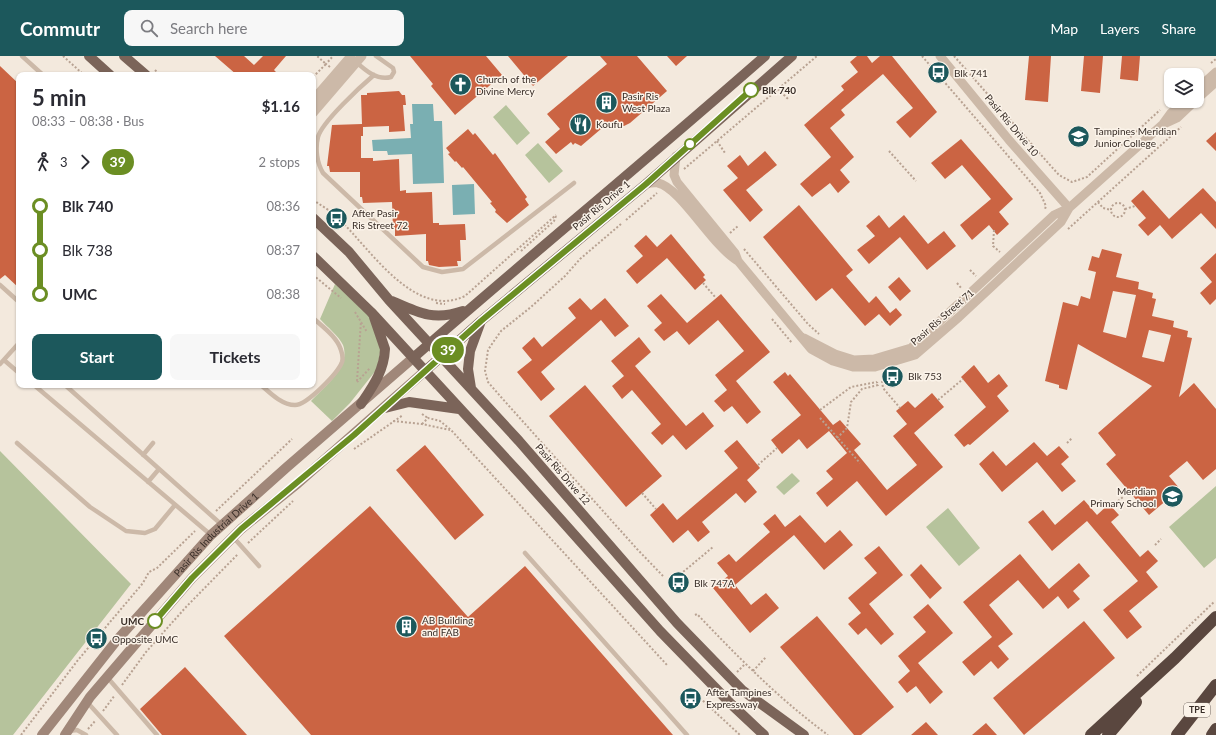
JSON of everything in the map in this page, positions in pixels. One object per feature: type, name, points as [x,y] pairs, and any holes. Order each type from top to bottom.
[{"type":"highway","points":[[1108,735],[1176,658],[1216,617]]},
{"type":"highway","points":[[1091,735],[1176,658]]},
{"type":"highway","name":"TPE","points":[[1177,735],[1216,685]]},
{"type":"highway","name":"TPE","points":[[1212,735],[1216,729]]},
{"type":"main road","points":[[89,56],[107,72]]},
{"type":"main road","points":[[124,56],[143,72]]},
{"type":"main road","name":"Pasir Ris Drive 1","points":[[413,358],[467,310],[559,235],[765,56]]},
{"type":"main road","name":"Pasir Ris Drive 1","points":[[425,371],[481,321],[646,184],[676,156],[792,56]]},
{"type":"main road","name":"Pasir Ris Drive 12","points":[[316,221],[349,252],[388,300],[442,356],[677,623],[742,690],[804,735]]},
{"type":"main road","points":[[316,259],[372,312],[459,409],[522,476],[660,631],[730,704],[764,735]]},
{"type":"main road","points":[[388,300],[412,310],[433,316],[448,316],[467,310]]},
{"type":"main road","points":[[361,404],[381,373],[385,355],[385,349],[372,312]]},
{"type":"main road","points":[[470,388],[468,369],[470,351],[481,321]]},
{"type":"main road","name":"Pasir Ris Industrial Drive 1","points":[[45,732],[117,640],[211,535],[413,358]]},
{"type":"main road","name":"Pasir Ris Industrial Drive 1","points":[[67,733],[87,702],[107,677],[192,578],[233,537],[385,408],[425,371]]},
{"type":"main road","points":[[385,408],[409,402],[459,409]]},
{"type":"main road","points":[[211,535],[220,540],[233,537]]},
{"type":"main road","points":[[45,732],[94,679],[107,677]]},
{"type":"main road","points":[[76,700],[82,699],[87,702]]},
{"type":"street","name":"Pasir Ris Drive 10","points":[[940,56],[1009,140],[1069,208]]},
{"type":"street","points":[[316,97],[355,58]]},
{"type":"street","points":[[316,109],[355,58]]},
{"type":"street","points":[[1204,83],[1216,72]]},
{"type":"street","name":"Pasir Ris Street 71","points":[[1204,93],[1216,82]]},
{"type":"street","name":"Pasir Ris Street 71","points":[[664,185],[674,192],[724,252],[738,261],[812,349],[833,361],[853,367],[875,367],[914,355],[959,317],[1062,222],[1069,208],[1163,124],[1176,108]]},
{"type":"street","name":"Pasir Ris Street 71","points":[[1163,124],[1177,118],[1188,108]]},
{"type":"street","points":[[674,175],[676,156]]},
{"type":"street","name":"Pasir Ris Street 71","points":[[674,175],[680,188],[735,252],[738,261]]},
{"type":"street","points":[[646,184],[657,183],[664,185]]},
{"type":"lane","points":[[22,56],[40,72]]},
{"type":"lane","points":[[355,58],[374,76],[387,78],[391,77],[394,72],[393,68],[376,56]]},
{"type":"lane","points":[[374,76],[358,88],[321,130],[317,145],[318,162],[323,173],[423,267],[442,272],[463,269],[574,183]]},
{"type":"lane","points":[[0,285],[16,299]]},
{"type":"lane","points":[[264,388],[276,398],[295,405],[304,402],[338,370],[342,360],[341,350],[337,341],[316,321]]},
{"type":"lane","points":[[0,364],[16,346]]},
{"type":"lane","points":[[4,360],[16,370]]},
{"type":"lane","points":[[38,388],[211,535]]},
{"type":"lane","points":[[68,388],[222,525]]},
{"type":"lane","points":[[17,443],[90,507],[126,531],[145,533],[155,529],[175,504]]},
{"type":"lane","points":[[143,455],[153,443]]},
{"type":"lane","points":[[148,482],[159,469]]},
{"type":"lane","points":[[233,537],[259,566]]},
{"type":"lane","points":[[525,553],[687,735]]},
{"type":"lane","points":[[107,677],[157,735]]},
{"type":"lane","points":[[87,702],[117,735]]},
{"type":"lane","points":[[67,733],[77,730],[85,734]]},
{"type":"path","points":[[63,56],[81,72]]},
{"type":"path","points":[[316,74],[326,64],[317,56]]},
{"type":"path","points":[[674,175],[681,172],[817,56]]},
{"type":"path","points":[[922,56],[1040,193],[1046,206],[1043,214]]},
{"type":"path","points":[[954,56],[1059,175],[1072,182],[1087,177],[1162,108]]},
{"type":"path","points":[[778,89],[789,100]]},
{"type":"path","points":[[1068,230],[1173,135]]},
{"type":"path","points":[[717,141],[725,153]]},
{"type":"path","points":[[889,151],[916,181]]},
{"type":"path","points":[[626,220],[664,185]]},
{"type":"path","points":[[316,202],[340,220],[361,243],[408,288],[422,297],[437,302],[450,304]]},
{"type":"path","points":[[1098,202],[1103,208],[1111,210],[1113,214],[1119,217],[1124,213],[1125,209],[1135,206]]},
{"type":"path","points":[[1111,210],[1113,206],[1119,203],[1125,209]]},
{"type":"path","points":[[437,302],[456,300],[465,296],[556,215],[554,221],[475,292],[457,303]]},
{"type":"path","points":[[621,224],[580,259],[565,276],[501,331],[488,350],[485,371],[488,382],[501,397],[663,576]]},
{"type":"path","points":[[732,231],[738,226]]},
{"type":"path","points":[[726,227],[735,238]]},
{"type":"path","points":[[994,230],[994,246],[1002,255]]},
{"type":"path","points":[[740,244],[808,324],[821,336]]},
{"type":"path","points":[[970,270],[978,277],[973,281]]},
{"type":"path","points":[[316,277],[346,302]]},
{"type":"path","points":[[703,283],[716,298]]},
{"type":"path","points":[[957,283],[963,290]]},
{"type":"path","points":[[958,295],[968,286]]},
{"type":"path","points":[[351,307],[361,320],[368,334]]},
{"type":"path","points":[[361,320],[357,382],[370,368]]},
{"type":"path","points":[[938,400],[963,379]]},
{"type":"path","points":[[882,381],[883,388],[900,408]]},
{"type":"path","points":[[820,410],[851,387],[877,382],[878,385],[862,390],[851,402],[847,428],[837,438]]},
{"type":"path","points":[[418,412],[428,418],[440,421],[451,430],[666,665]]},
{"type":"path","points":[[348,453],[404,414]]},
{"type":"path","points":[[422,424],[428,418]]},
{"type":"path","points":[[820,418],[860,463]]},
{"type":"path","points":[[392,421],[422,424],[451,430]]},
{"type":"path","points":[[1067,443],[1072,438]]},
{"type":"path","points":[[211,516],[227,503],[292,439]]},
{"type":"path","points":[[758,465],[777,448]]},
{"type":"path","points":[[642,493],[656,509]]},
{"type":"path","points":[[85,734],[100,716],[146,652],[186,607],[243,548],[298,497]]},
{"type":"path","points":[[1118,501],[1123,497]]},
{"type":"path","points":[[21,735],[78,660],[143,583],[149,572],[157,568],[200,526]]},
{"type":"path","points":[[1155,545],[1161,539]]},
{"type":"path","points":[[673,584],[680,578],[683,572],[714,547]]},
{"type":"path","points":[[1134,680],[1214,602]]},
{"type":"path","points":[[695,615],[697,614],[784,701],[828,735]]},
{"type":"path","points":[[753,671],[766,657]]},
{"type":"path","points":[[700,698],[740,735]]},
{"type":"green space","points":[[506,105],[530,133],[517,145],[493,117]]},
{"type":"green space","points":[[538,143],[563,171],[549,183],[525,155]]},
{"type":"green space","points":[[335,284],[370,317],[381,347],[377,369],[350,403],[332,421],[311,401],[335,376],[343,361],[343,345],[336,335],[320,319]]},
{"type":"green space","points":[[0,451],[131,584],[13,735],[0,735]]},
{"type":"green space","points":[[792,473],[800,481],[784,495],[776,487]]},
{"type":"green space","points":[[1216,486],[1216,558],[1204,568],[1169,527]]},
{"type":"green space","points":[[948,508],[980,548],[959,566],[926,527]]},
{"type":"water","points":[[412,104],[433,104],[434,121],[442,121],[444,183],[413,184],[412,154],[388,155],[387,151],[373,151],[372,140],[411,138],[410,124],[413,124]]},
{"type":"water","points":[[474,184],[475,214],[453,215],[452,185]]},
{"type":"building","points":[[215,56],[244,56],[254,65],[263,56],[286,56],[274,70],[276,72],[234,72]]},
{"type":"building","name":"Church of the Divine Mercy","points":[[410,56],[486,56],[502,75],[455,115],[431,86],[433,84]]},
{"type":"building","points":[[508,56],[568,56],[533,86]]},
{"type":"building","name":"Pasir Ris West Plaza","points":[[600,56],[637,56],[667,91],[630,123],[624,126],[613,126],[608,123],[581,146],[575,143],[573,145],[571,142],[556,154],[545,142],[560,129],[547,114],[607,64]]},
{"type":"building","points":[[667,56],[687,56],[676,66]]},
{"type":"building","points":[[857,56],[867,56],[872,63],[880,56],[892,56],[937,112],[910,138],[896,122],[913,108],[883,74],[841,110],[845,115],[830,128],[854,157],[840,170],[850,182],[838,193],[830,183],[812,197],[800,184],[831,157],[804,125],[844,90],[841,86],[858,72],[850,62]]},
{"type":"building","points":[[1029,56],[1051,56],[1048,102],[1025,100]]},
{"type":"building","points":[[1084,56],[1103,56],[1100,93],[1081,91]]},
{"type":"building","points":[[1122,56],[1140,56],[1138,81],[1120,79]]},
{"type":"building","points":[[0,66],[16,81],[16,285],[5,275],[0,279]]},
{"type":"building","points":[[399,91],[402,95],[405,95],[406,105],[403,105],[405,131],[389,132],[389,126],[363,127],[363,136],[361,136],[361,158],[373,158],[373,161],[399,159],[400,191],[406,190],[406,193],[432,192],[433,223],[439,223],[439,225],[465,224],[466,240],[460,240],[461,261],[457,261],[458,266],[439,267],[429,265],[428,261],[426,261],[426,234],[395,236],[395,229],[393,229],[392,202],[363,203],[362,197],[360,197],[360,172],[330,172],[329,166],[327,166],[332,125],[362,124],[361,95],[367,95],[367,93]]},
{"type":"building","points":[[468,129],[473,135],[475,133],[493,155],[495,153],[527,197],[525,199],[529,205],[507,223],[495,212],[496,210],[490,203],[492,202],[463,167],[462,168],[456,161],[455,162],[448,154],[450,153],[446,148]]},
{"type":"building","points":[[1216,132],[1216,151],[1206,141]]},
{"type":"building","points":[[961,139],[1013,199],[999,212],[1009,224],[997,235],[989,225],[972,240],[960,225],[991,199],[962,165],[945,179],[931,163]]},
{"type":"building","points":[[765,151],[777,165],[746,190],[763,210],[750,222],[723,190],[738,178],[727,166],[740,155],[748,166]]},
{"type":"building","points":[[1203,188],[1216,202],[1216,229],[1201,213],[1172,239],[1160,225],[1148,236],[1138,225],[1146,218],[1131,201],[1143,190],[1169,219]]},
{"type":"building","points":[[799,205],[853,270],[846,276],[869,303],[876,296],[890,313],[896,308],[902,315],[890,326],[879,314],[865,326],[832,288],[816,301],[763,237]]},
{"type":"building","points":[[879,215],[889,228],[904,215],[928,244],[944,231],[956,246],[927,270],[900,237],[869,264],[857,250],[875,236],[866,226]]},
{"type":"building","points":[[671,234],[705,275],[703,277],[706,280],[695,290],[667,258],[637,284],[626,271],[643,256],[634,246],[646,235],[657,247]]},
{"type":"building","points":[[1102,249],[1122,254],[1116,277],[1139,282],[1138,289],[1153,293],[1152,298],[1156,299],[1152,316],[1174,321],[1173,327],[1188,331],[1187,337],[1192,338],[1179,397],[1194,383],[1216,409],[1216,469],[1203,480],[1187,461],[1169,476],[1180,489],[1149,515],[1106,464],[1116,455],[1098,433],[1152,386],[1078,344],[1067,390],[1059,388],[1059,385],[1045,381],[1063,302],[1078,306],[1081,296],[1090,299],[1096,272],[1088,270],[1092,256],[1099,258]],"holes":[[[1113,291],[1136,295],[1126,338],[1103,332]],[[1149,330],[1171,335],[1164,362],[1142,357]]]},
{"type":"building","points":[[1216,253],[1216,299],[1210,305],[1200,293],[1212,282],[1200,268]]},
{"type":"building","points":[[899,277],[911,291],[900,301],[888,287]]},
{"type":"building","points":[[661,294],[687,323],[721,294],[770,352],[736,381],[761,412],[747,424],[732,406],[724,412],[714,401],[727,390],[715,375],[744,351],[718,320],[689,345],[677,331],[664,341],[654,330],[662,323],[647,306]]},
{"type":"building","points":[[580,298],[591,310],[605,298],[629,326],[615,337],[601,320],[541,372],[555,389],[541,401],[517,372],[532,360],[522,348],[534,337],[542,347],[576,318],[568,308]]},
{"type":"building","points":[[639,337],[651,352],[635,366],[686,426],[703,412],[714,426],[686,450],[673,435],[662,445],[651,433],[661,424],[632,390],[622,399],[612,386],[624,376],[611,361]]},
{"type":"building","points":[[974,365],[988,383],[999,374],[1008,386],[997,396],[1009,411],[970,445],[968,444],[964,447],[954,435],[986,407],[961,377]]},
{"type":"building","points":[[785,372],[788,376],[790,374],[833,425],[840,420],[861,444],[854,450],[887,490],[917,465],[893,436],[907,424],[896,411],[908,401],[915,408],[932,393],[944,407],[914,433],[943,467],[886,516],[857,481],[827,507],[816,493],[833,479],[826,471],[847,453],[829,431],[807,449],[799,439],[782,454],[771,440],[801,415],[773,382]]},
{"type":"building","points":[[585,385],[662,476],[626,507],[549,416]]},
{"type":"building","points":[[737,440],[760,468],[747,480],[757,492],[745,503],[736,493],[702,522],[710,532],[698,542],[688,530],[673,543],[650,515],[663,503],[677,520],[738,468],[724,451]]},
{"type":"building","points":[[1034,442],[1047,456],[1059,446],[1069,457],[1061,464],[1076,481],[1062,492],[1037,462],[1002,492],[979,464],[993,451],[1006,466]]},
{"type":"building","points":[[425,445],[484,515],[455,540],[396,470]]},
{"type":"building","points":[[1084,500],[1097,515],[1109,504],[1119,515],[1111,522],[1140,557],[1148,550],[1158,561],[1146,572],[1158,587],[1129,611],[1142,627],[1127,639],[1103,610],[1138,581],[1087,521],[1052,551],[1028,522],[1043,510],[1055,525]]},
{"type":"building","name":"AB Building and FAB","points":[[370,506],[468,617],[525,566],[673,735],[311,735],[224,636]]},
{"type":"building","points":[[775,514],[785,527],[800,515],[825,543],[840,530],[853,545],[824,570],[794,535],[735,585],[751,605],[766,593],[779,608],[750,633],[713,588],[728,576],[717,563],[729,554],[736,562],[770,532],[763,524]]},
{"type":"building","points":[[879,546],[903,575],[869,604],[894,634],[881,645],[866,628],[858,635],[848,624],[861,613],[848,598],[877,573],[864,558]]},
{"type":"building","points":[[1020,554],[1049,589],[1079,563],[1090,576],[1073,591],[1080,599],[1068,609],[1058,596],[1043,609],[1018,580],[1004,592],[989,605],[1013,634],[998,646],[1009,659],[998,669],[991,661],[974,676],[962,662],[992,637],[963,602]]},
{"type":"building","points":[[921,564],[942,588],[930,599],[910,575]]},
{"type":"building","points":[[928,604],[953,633],[918,663],[943,692],[930,704],[916,686],[907,693],[898,682],[910,671],[898,656],[926,632],[913,617]]},
{"type":"building","points":[[817,616],[894,707],[861,735],[854,735],[780,647]]},
{"type":"building","points":[[1084,621],[1115,658],[1024,735],[993,698]]},
{"type":"building","points":[[185,667],[247,735],[162,735],[140,709]]},
{"type":"building","points":[[926,722],[938,735],[911,735]]},
{"type":"building","points":[[986,723],[997,735],[972,735]]},
{"type":"bus line","name":"39","points":[[155,621],[192,578],[241,529],[354,435],[481,321],[646,184],[751,90]]},
{"type":"place","name":"Blk 741","points":[[938,73]]},
{"type":"place","name":"Church of the Divine Mercy","points":[[461,85]]},
{"type":"place","name":"Blk 740","points":[[751,90]]},
{"type":"place","name":"Pasir Ris West Plaza","points":[[607,102]]},
{"type":"place","name":"Koufu","points":[[581,124]]},
{"type":"place","name":"Tampines Meridian Junior College","points":[[1078,137]]},
{"type":"place","name":"After Pasir Ris Street 72","points":[[336,219]]},
{"type":"place","name":"Blk 753","points":[[893,376]]},
{"type":"place","name":"Meridian Primary School","points":[[1172,497]]},
{"type":"place","name":"Blk 747A","points":[[678,583]]},
{"type":"place","name":"UMC","points":[[155,621]]},
{"type":"place","name":"AB Building and FAB","points":[[406,626]]},
{"type":"place","name":"Opposite UMC","points":[[96,639]]},
{"type":"place","name":"After Tampines Expressway","points":[[690,698]]}]
